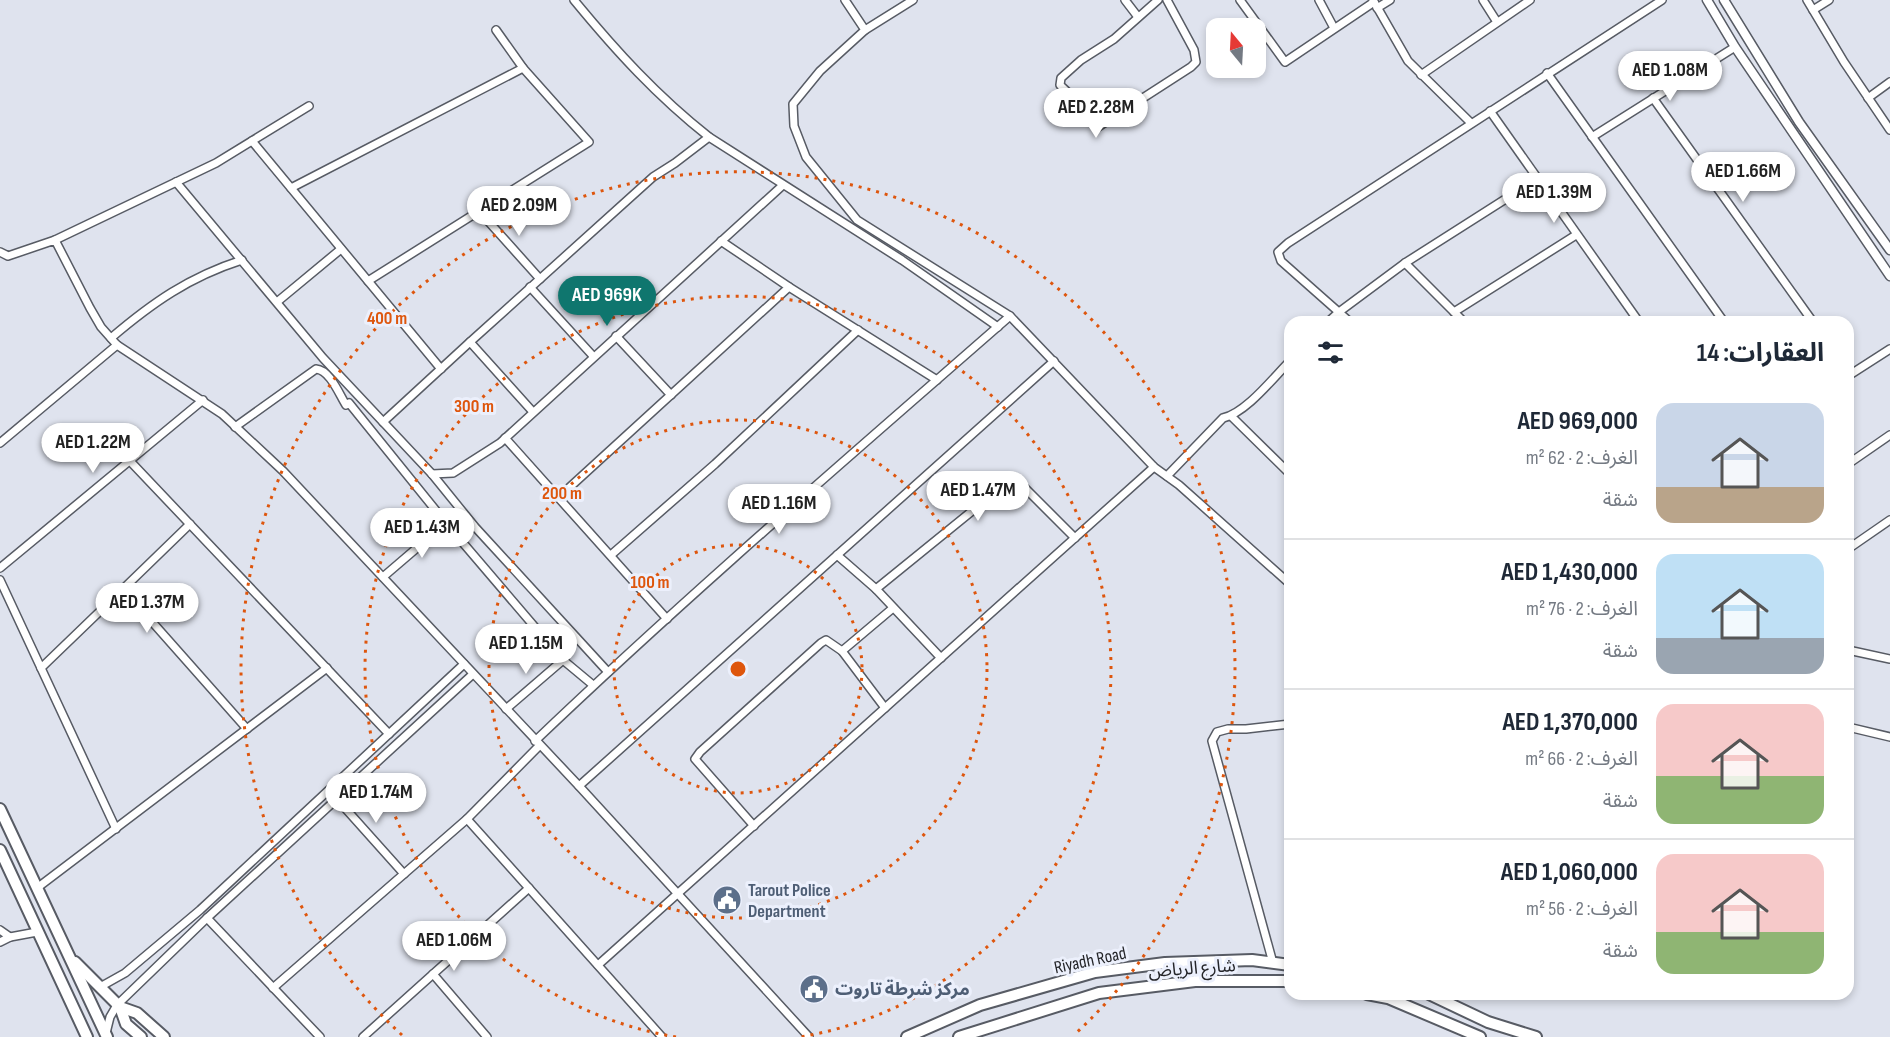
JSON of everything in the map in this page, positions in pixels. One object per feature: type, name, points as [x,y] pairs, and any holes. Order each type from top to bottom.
[{"type":"main road","points":[[0,809],[107,1036]]},
{"type":"main road","points":[[0,850],[87,1037]]},
{"type":"main road","points":[[69,957],[118,1006],[126,1024],[141,1037]]},
{"type":"main road","name":"Riyadh Road","points":[[907,1037],[980,1005],[1095,972],[1165,963],[1252,960],[1284,964]]},
{"type":"main road","name":"شارع الرياض","points":[[959,1037],[1098,993],[1195,981],[1284,981]]},
{"type":"main road","points":[[1393,1000],[1480,1037]]},
{"type":"main road","points":[[1442,1000],[1488,1022],[1536,1037]]},
{"type":"main road","points":[[118,1006],[137,1012],[164,1037]]},
{"type":"street","points":[[574,0],[611,45],[652,89],[709,137],[902,260],[998,327]]},
{"type":"street","points":[[845,0],[865,30]]},
{"type":"street","points":[[914,0],[865,30],[820,71],[794,104],[794,126],[806,157],[856,220],[1010,316],[1154,467],[1284,579]]},
{"type":"street","points":[[1125,0],[1138,17]]},
{"type":"street","points":[[1158,0],[1114,39],[1081,60],[1061,78],[1060,86],[1079,103],[1098,127],[1197,62],[1194,50],[1167,0]]},
{"type":"street","points":[[1240,0],[1285,62],[1375,3],[1390,0]]},
{"type":"street","points":[[1318,0],[1334,28]]},
{"type":"street","points":[[1483,0],[1497,22]]},
{"type":"street","points":[[1421,75],[1530,0]]},
{"type":"street","points":[[1343,316],[1281,261],[1278,252],[1288,243],[1547,73],[1662,0]]},
{"type":"street","points":[[1707,0],[1735,47],[1890,276]]},
{"type":"street","points":[[1724,0],[1799,122],[1890,249]]},
{"type":"street","points":[[1807,0],[1844,62],[1890,130]]},
{"type":"street","points":[[1813,10],[1829,0]]},
{"type":"street","points":[[1375,3],[1408,61],[1471,123]]},
{"type":"street","points":[[368,281],[589,142],[523,68],[496,30]]},
{"type":"street","points":[[1592,137],[1735,47]]},
{"type":"street","points":[[291,188],[523,68]]},
{"type":"street","points":[[1547,73],[1720,316]]},
{"type":"street","points":[[1868,98],[1890,82]]},
{"type":"street","points":[[1653,98],[1809,316]]},
{"type":"street","points":[[0,252],[8,256],[55,240],[216,163],[309,106]]},
{"type":"street","points":[[1490,111],[1635,316]]},
{"type":"street","points":[[383,422],[653,177],[709,137]]},
{"type":"street","points":[[252,141],[441,369]]},
{"type":"street","points":[[1335,316],[1405,262],[1537,179]]},
{"type":"street","points":[[176,182],[322,358],[432,474],[475,527],[608,672]]},
{"type":"street","points":[[432,474],[453,473],[505,438],[783,185]]},
{"type":"street","points":[[479,211],[540,279]]},
{"type":"street","points":[[1454,312],[1576,235]]},
{"type":"street","points":[[55,240],[90,308],[117,345],[203,400],[283,471],[579,786],[809,1037]]},
{"type":"street","points":[[721,241],[789,287],[937,380]]},
{"type":"street","points":[[277,302],[341,249]]},
{"type":"street","points":[[111,338],[146,308],[179,287],[222,266],[242,260]]},
{"type":"street","points":[[1405,262],[1458,316]]},
{"type":"street","points":[[530,287],[593,357]]},
{"type":"street","points":[[559,497],[789,287]]},
{"type":"street","points":[[273,988],[467,819],[537,743],[608,672],[1010,316]]},
{"type":"street","points":[[611,555],[715,464],[858,330]]},
{"type":"street","points":[[616,336],[671,395]]},
{"type":"street","points":[[470,342],[533,412]]},
{"type":"street","points":[[0,443],[117,345]]},
{"type":"street","points":[[1854,372],[1890,349]]},
{"type":"street","points":[[579,786],[1054,361]]},
{"type":"street","points":[[236,427],[316,369],[321,369],[329,377],[346,405],[349,403],[446,523],[563,660],[593,686]]},
{"type":"street","points":[[1167,476],[1223,418],[1231,416],[1246,405],[1284,373]]},
{"type":"street","points":[[0,568],[203,400]]},
{"type":"street","points":[[1231,416],[1284,468]]},
{"type":"street","points":[[1854,460],[1890,435]]},
{"type":"street","points":[[505,438],[667,619]]},
{"type":"street","points":[[129,460],[389,734]]},
{"type":"street","points":[[598,965],[1154,467]]},
{"type":"street","points":[[876,589],[1014,477],[1075,538]]},
{"type":"street","points":[[1854,545],[1890,520]]},
{"type":"street","points":[[383,577],[446,523]]},
{"type":"street","points":[[41,668],[190,524]]},
{"type":"street","points":[[837,555],[876,589],[940,658]]},
{"type":"street","points":[[0,580],[116,828]]},
{"type":"street","points":[[123,589],[247,729]]},
{"type":"street","points":[[842,651],[893,608]]},
{"type":"street","points":[[754,826],[695,759],[821,643],[826,640],[842,651],[885,708]]},
{"type":"street","points":[[1854,651],[1890,659]]},
{"type":"street","points":[[506,709],[563,660]]},
{"type":"street","points":[[100,987],[125,973],[200,910],[464,664]]},
{"type":"street","points":[[37,888],[327,668]]},
{"type":"street","points":[[107,1036],[110,1017],[118,1006],[207,918],[473,674]]},
{"type":"street","points":[[1273,963],[1212,741],[1217,732],[1228,729],[1284,725]]},
{"type":"street","points":[[1854,728],[1890,737]]},
{"type":"street","points":[[329,790],[404,874]]},
{"type":"street","points":[[467,819],[662,1037]]},
{"type":"street","points":[[363,1037],[529,888]]},
{"type":"street","points":[[207,918],[320,1037]]},
{"type":"street","points":[[0,930],[10,937]]},
{"type":"street","points":[[0,942],[10,937],[37,932]]},
{"type":"street","points":[[433,974],[487,1037]]},
{"type":"place","name":"Tarout Police Department","points":[[727,900]]},
{"type":"place","name":"مركز شرطة تاروت","points":[[814,989]]}]
